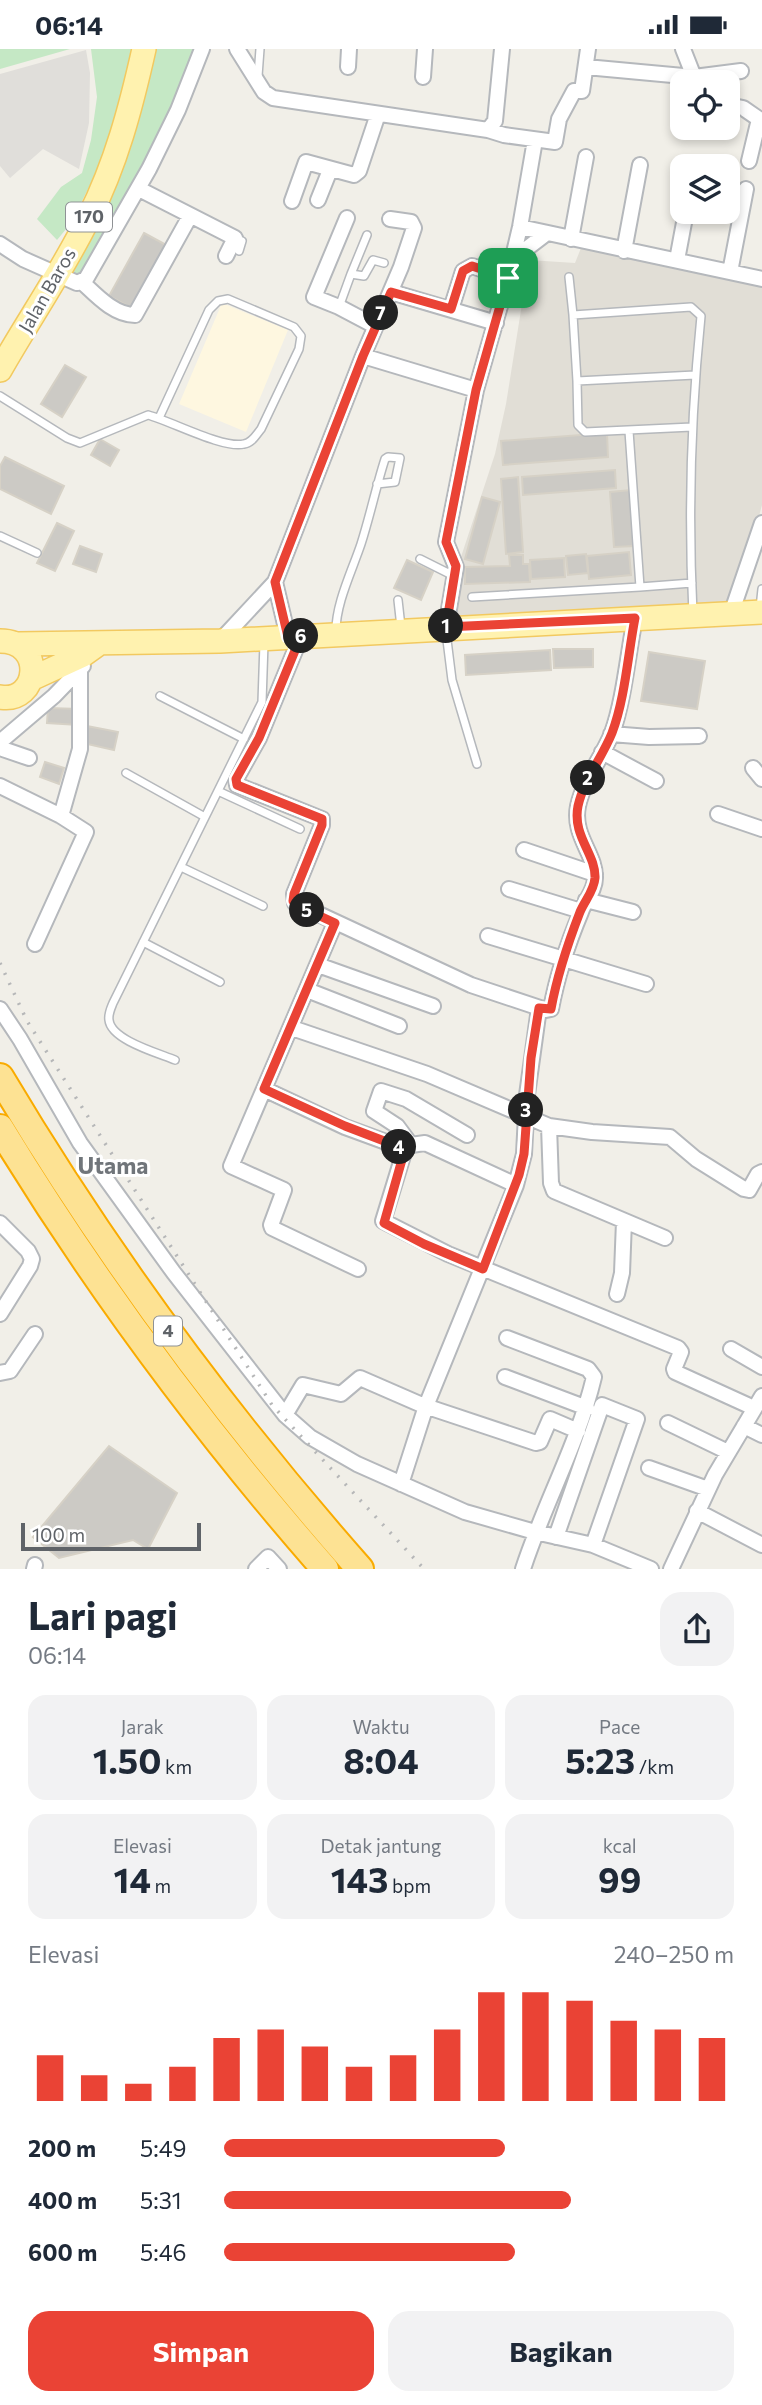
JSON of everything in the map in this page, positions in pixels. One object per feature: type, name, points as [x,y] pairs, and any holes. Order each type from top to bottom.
[{"type":"highway","name":"4","points":[[0,1077],[47,1155],[144,1300],[228,1410],[359,1569]]},
{"type":"highway","name":"4","points":[[0,1128],[64,1229],[172,1383],[325,1569]]},
{"type":"main road","name":"Jalan Baros","points":[[0,370],[89,217],[131,110],[144,49]]},
{"type":"main road","points":[[9,643],[87,656],[220,641],[294,636],[761,613]]},
{"type":"main road","points":[[9,643],[26,651],[31,659],[31,680]]},
{"type":"main road","points":[[2,699],[21,693],[31,680],[87,656]]},
{"type":"street","points":[[0,244],[74,282],[82,282],[90,275],[139,188],[178,110],[202,49]]},
{"type":"street","points":[[237,49],[264,92],[274,98],[555,142],[559,119],[574,91],[582,91],[588,49]]},
{"type":"street","points":[[348,67],[349,49]]},
{"type":"street","points":[[423,76],[425,49]]},
{"type":"street","points":[[488,130],[495,121],[502,49]]},
{"type":"street","points":[[683,49],[691,70]]},
{"type":"street","points":[[586,67],[670,77]]},
{"type":"street","points":[[740,107],[759,119],[749,161]]},
{"type":"street","points":[[292,201],[306,162],[348,175],[359,171],[379,114]]},
{"type":"street","points":[[446,627],[456,566],[446,542],[476,390],[513,259],[536,140]]},
{"type":"street","points":[[571,239],[586,157]]},
{"type":"street","points":[[624,251],[640,165]]},
{"type":"street","points":[[318,200],[330,170]]},
{"type":"street","points":[[139,188],[190,216],[233,248]]},
{"type":"street","points":[[730,272],[746,189]]},
{"type":"street","points":[[82,282],[109,306],[130,316],[135,315],[190,216]]},
{"type":"street","points":[[347,218],[314,297],[375,326]]},
{"type":"street","points":[[220,641],[275,582],[414,228],[411,222],[390,219]]},
{"type":"street","points":[[677,260],[684,224]]},
{"type":"street","points":[[520,227],[762,279]]},
{"type":"street","points":[[513,259],[547,233]]},
{"type":"street","points":[[451,309],[463,271],[467,267],[472,266],[508,278]]},
{"type":"street","points":[[391,292],[496,323]]},
{"type":"street","points":[[363,356],[476,390]]},
{"type":"street","points":[[731,614],[762,523]]},
{"type":"street","points":[[275,582],[294,636],[276,699],[259,738],[237,775],[236,782],[237,785],[322,819],[293,901],[296,905],[471,985],[539,1008],[551,1009],[564,960],[583,906],[594,887],[595,874],[580,833],[577,814],[582,793],[611,734],[635,618]]},
{"type":"street","points":[[0,742],[87,656]]},
{"type":"street","points":[[61,816],[80,749],[87,656]]},
{"type":"street","points":[[611,734],[649,737],[699,736]]},
{"type":"street","points":[[0,748],[29,758]]},
{"type":"street","points":[[602,752],[656,781]]},
{"type":"street","points":[[0,786],[84,829],[86,835],[35,944]]},
{"type":"street","points":[[718,814],[762,829]]},
{"type":"street","points":[[524,850],[595,874]]},
{"type":"street","points":[[509,889],[583,906],[634,912]]},
{"type":"street","points":[[335,923],[231,1167],[284,1190],[271,1225],[272,1229],[358,1269]]},
{"type":"street","points":[[488,936],[646,984]]},
{"type":"street","points":[[318,965],[433,1006]]},
{"type":"street","points":[[307,991],[398,1026]]},
{"type":"street","points":[[401,1484],[426,1406],[516,1185],[524,1154],[528,1082],[539,1008]]},
{"type":"street","points":[[0,1009],[80,1143],[174,1272],[285,1415],[310,1437],[334,1452],[465,1512],[593,1545],[651,1569]]},
{"type":"street","points":[[292,1028],[427,1075],[549,1126],[670,1137],[696,1160],[746,1190],[749,1190],[762,1172]]},
{"type":"street","points":[[264,1089],[345,1126],[408,1147],[425,1143],[516,1185]]},
{"type":"street","points":[[467,1135],[406,1098],[382,1091],[374,1111],[397,1126],[408,1147],[384,1223],[424,1244],[678,1348],[681,1353],[675,1372],[758,1402],[708,1489],[671,1569]]},
{"type":"street","points":[[549,1126],[551,1183],[554,1191],[666,1238]]},
{"type":"street","points":[[617,1294],[622,1273],[624,1221]]},
{"type":"street","points":[[0,1223],[28,1251],[32,1259],[1,1310]]},
{"type":"street","points":[[0,1373],[10,1371],[34,1334]]},
{"type":"street","points":[[508,1338],[591,1371],[594,1377],[556,1537]]},
{"type":"street","points":[[731,1349],[762,1367]]},
{"type":"street","points":[[505,1377],[587,1408]]},
{"type":"street","points":[[285,1415],[303,1385],[341,1394],[360,1378],[426,1406],[536,1443],[540,1442],[550,1419],[580,1439]]},
{"type":"street","points":[[523,1569],[535,1532],[580,1439],[601,1405],[637,1419],[593,1545]]},
{"type":"street","points":[[668,1423],[728,1452]]},
{"type":"street","points":[[744,1426],[762,1435]]},
{"type":"street","points":[[649,1468],[708,1489]]},
{"type":"street","points":[[697,1511],[762,1545]]},
{"type":"street","points":[[256,1569],[268,1557],[279,1569]]},
{"type":"lane","points":[[258,79],[260,49]]},
{"type":"lane","points":[[339,307],[367,235]]},
{"type":"lane","points":[[351,274],[364,276],[373,260],[384,263]]},
{"type":"lane","points":[[569,277],[580,429],[585,432],[692,427]]},
{"type":"lane","points":[[0,396],[67,438],[80,443],[148,415],[225,443],[245,444],[254,439],[261,429],[299,349],[301,336],[294,327],[228,299],[218,301],[209,310],[159,418]]},
{"type":"lane","points":[[573,315],[691,307],[701,316],[692,427],[693,615]]},
{"type":"lane","points":[[577,381],[695,375]]},
{"type":"lane","points":[[629,431],[640,587]]},
{"type":"lane","points":[[337,634],[337,611],[365,531],[377,484]]},
{"type":"lane","points":[[0,535],[37,553]]},
{"type":"lane","points":[[420,559],[455,577]]},
{"type":"lane","points":[[472,597],[692,583]]},
{"type":"lane","points":[[761,613],[762,589]]},
{"type":"lane","points":[[398,600],[402,630]]},
{"type":"lane","points":[[446,627],[452,680],[477,764]]},
{"type":"lane","points":[[175,1060],[118,1036],[109,1020],[113,1003],[264,696],[264,638]]},
{"type":"lane","points":[[160,696],[244,739]]},
{"type":"lane","points":[[126,773],[205,817]]},
{"type":"lane","points":[[218,790],[300,829]]},
{"type":"lane","points":[[181,867],[263,907]]},
{"type":"lane","points":[[144,942],[220,982]]},
{"type":"shaded area","points":[[86,50],[90,73],[89,123],[79,169],[43,149],[10,178],[0,166],[0,74]]},
{"type":"shaded area","points":[[581,248],[762,283],[762,505],[735,603],[449,620],[458,566],[495,454],[506,404],[529,260],[575,263]]},
{"type":"shaded area","points":[[222,303],[288,330],[246,432],[179,404]]},
{"type":"green space","points":[[0,49],[70,49],[0,69]]},
{"type":"green space","points":[[91,49],[132,49],[126,100],[106,153],[71,223],[57,240],[37,219],[61,187],[82,173],[91,140],[97,97]]},
{"type":"green space","points":[[154,49],[193,49],[157,145],[85,271],[77,276],[66,273]]},
{"type":"building","points":[[144,233],[168,246],[133,309],[109,296]]},
{"type":"building","points":[[65,365],[86,377],[62,417],[41,404]]},
{"type":"building","points":[[607,433],[608,457],[503,465],[501,441]]},
{"type":"building","points":[[100,439],[119,450],[110,466],[91,455]]},
{"type":"building","points":[[5,457],[64,486],[51,514],[0,489],[0,466]]},
{"type":"building","points":[[615,470],[616,488],[523,495],[522,477]]},
{"type":"building","points":[[518,477],[523,552],[506,554],[501,479]]},
{"type":"building","points":[[631,490],[635,546],[614,547],[610,492]]},
{"type":"building","points":[[482,497],[500,502],[483,564],[465,559]]},
{"type":"building","points":[[57,523],[74,531],[55,571],[37,563]]},
{"type":"building","points":[[80,546],[102,554],[96,572],[73,564]]},
{"type":"building","points":[[629,552],[631,575],[589,579],[587,556]]},
{"type":"building","points":[[586,554],[588,573],[568,575],[566,556]]},
{"type":"building","points":[[509,555],[523,555],[523,564],[529,564],[530,582],[465,584],[465,567],[510,566]]},
{"type":"building","points":[[564,558],[565,577],[531,579],[530,560]]},
{"type":"building","points":[[407,560],[433,572],[421,600],[394,588]]},
{"type":"building","points":[[553,649],[593,649],[593,667],[554,668]]},
{"type":"building","points":[[550,650],[551,670],[466,675],[465,655]]},
{"type":"building","points":[[649,652],[705,661],[697,709],[641,701]]},
{"type":"building","points":[[48,708],[79,709],[78,725],[47,723]]},
{"type":"building","points":[[87,726],[118,732],[114,750],[83,743]]},
{"type":"building","points":[[45,762],[64,768],[59,784],[40,777]]},
{"type":"building","points":[[109,1446],[177,1493],[148,1549],[133,1540],[59,1558],[33,1537]]},
{"type":"railway","points":[[0,963],[27,1021],[272,1405],[424,1569]]},
{"type":"district","name":"Utama","points":[[113,1166]]},
{"type":"route","points":[[472,266],[508,278],[476,390],[446,542],[456,566],[446,627],[635,618],[616,722],[578,806],[580,833],[594,869],[594,887],[572,935],[551,1009],[539,1008],[527,1095],[524,1154],[509,1204],[483,1269],[424,1244],[384,1223],[405,1149],[335,1122],[264,1089],[335,923],[296,905],[293,901],[323,823],[322,819],[237,785],[236,779],[259,738],[301,636],[288,637],[275,582],[363,356],[391,292],[451,309],[463,271],[467,267],[472,266]]}]
